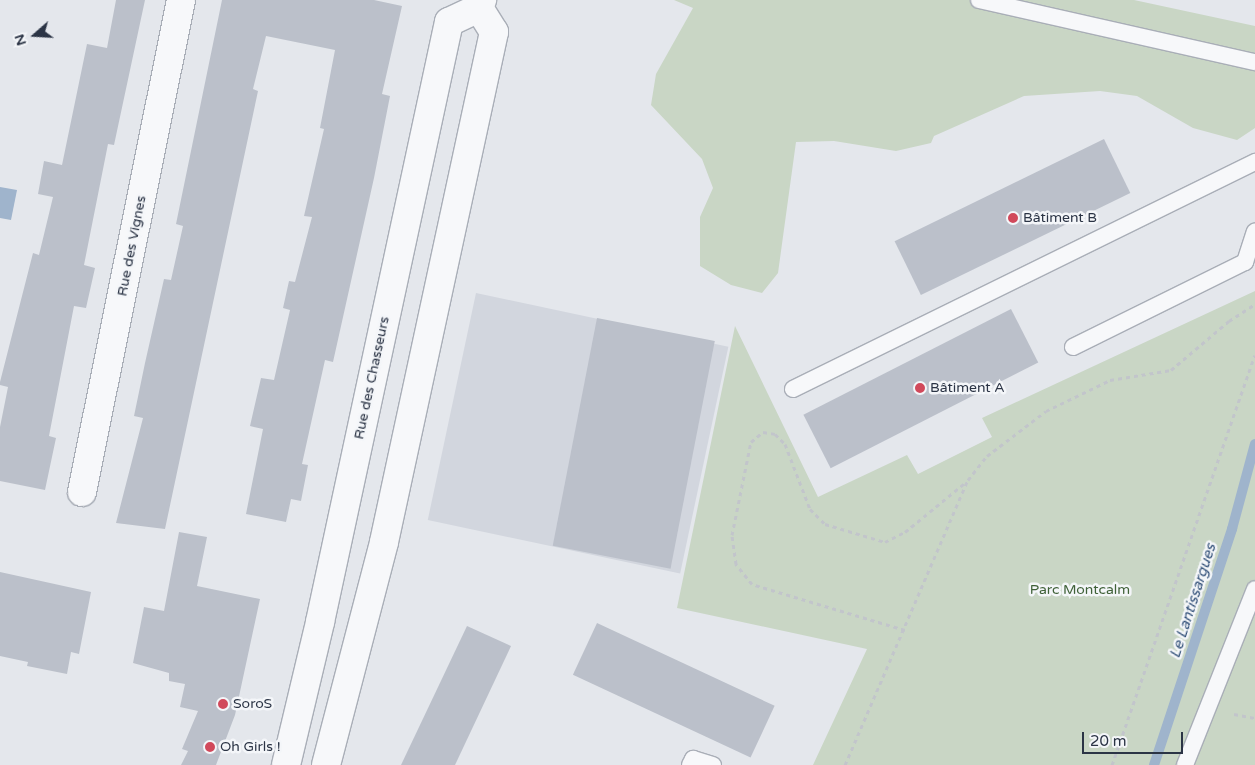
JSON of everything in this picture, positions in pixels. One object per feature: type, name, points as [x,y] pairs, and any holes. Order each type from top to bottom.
[{"type":"street","name":"Rue des Vignes","points":[[82,492],[181,0]]},
{"type":"street","name":"Rue des Chasseurs","points":[[286,765],[320,622],[449,22],[480,4],[494,32],[384,542],[326,765]]},
{"type":"lane","points":[[979,0],[1255,62]]},
{"type":"lane","points":[[793,389],[1255,162]]},
{"type":"lane","points":[[1073,347],[1245,262],[1255,232]]},
{"type":"lane","points":[[1185,765],[1255,589]]},
{"type":"lane","points":[[690,765],[693,760],[713,765]]},
{"type":"path","points":[[905,630],[752,584],[736,564],[732,535],[751,442],[763,432],[775,434],[785,444],[810,509],[825,524],[885,542],[905,532],[968,480],[987,456],[1046,411],[1110,380],[1171,370],[1230,320],[1255,304]]},
{"type":"path","points":[[1112,765],[1255,355]]},
{"type":"path","points":[[845,765],[905,630],[968,480]]},
{"type":"shaded area","points":[[476,293],[728,347],[680,574],[428,520]]},
{"type":"green space","points":[[674,0],[1134,0],[1255,26],[1255,128],[1237,140],[1193,128],[1137,96],[1100,91],[1024,96],[934,136],[931,143],[896,151],[834,141],[796,142],[778,273],[762,293],[731,285],[700,266],[700,217],[713,188],[702,159],[651,105],[656,74],[693,8]]},
{"type":"green space","name":"Parc Montcalm","points":[[1255,291],[1255,765],[813,765],[867,649],[677,608],[735,326],[818,497],[907,455],[918,474],[992,437],[982,418]]},
{"type":"water","points":[[0,187],[17,190],[11,220],[0,218]]},
{"type":"building","points":[[116,0],[145,0],[114,145],[108,144],[84,265],[95,268],[86,308],[74,306],[49,436],[56,438],[45,490],[0,481],[0,427],[8,387],[0,385],[0,382],[33,253],[39,255],[53,197],[38,194],[44,161],[62,165],[87,44],[107,48]]},
{"type":"building","points":[[222,0],[374,0],[402,6],[382,94],[390,96],[374,178],[333,362],[325,360],[302,464],[308,465],[301,501],[291,499],[286,522],[246,514],[263,429],[250,426],[261,378],[274,380],[290,310],[283,308],[289,281],[295,282],[312,217],[304,216],[324,129],[320,128],[335,50],[266,36],[253,89],[258,91],[165,529],[116,523],[143,418],[134,416],[145,363],[164,279],[171,280],[183,226],[176,224]]},
{"type":"building","name":"Bâtiment B","points":[[1104,139],[1130,193],[921,295],[895,241]]},
{"type":"building","name":"Bâtiment A","points":[[1011,309],[1038,362],[831,468],[803,415]]},
{"type":"building","points":[[597,318],[715,341],[671,569],[553,546]]},
{"type":"building","points":[[179,532],[207,537],[197,586],[260,599],[235,715],[216,765],[181,765],[188,751],[182,749],[198,711],[180,707],[185,684],[169,681],[169,673],[133,663],[144,607],[164,611]]},
{"type":"building","points":[[0,572],[91,592],[79,654],[71,652],[67,674],[27,666],[28,662],[0,656]]},
{"type":"building","points":[[597,623],[775,706],[751,757],[573,675]]},
{"type":"building","points":[[467,626],[511,646],[455,765],[401,765]]},
{"type":"waterway","name":"Le Lantissargues","points":[[1154,765],[1232,529],[1255,444]]},
{"type":"place","name":"Bâtiment B","points":[[1013,218]]},
{"type":"place","name":"Bâtiment A","points":[[920,388]]},
{"type":"place","name":"SoroS","points":[[223,704]]},
{"type":"place","name":"Oh Girls !","points":[[210,747]]}]
